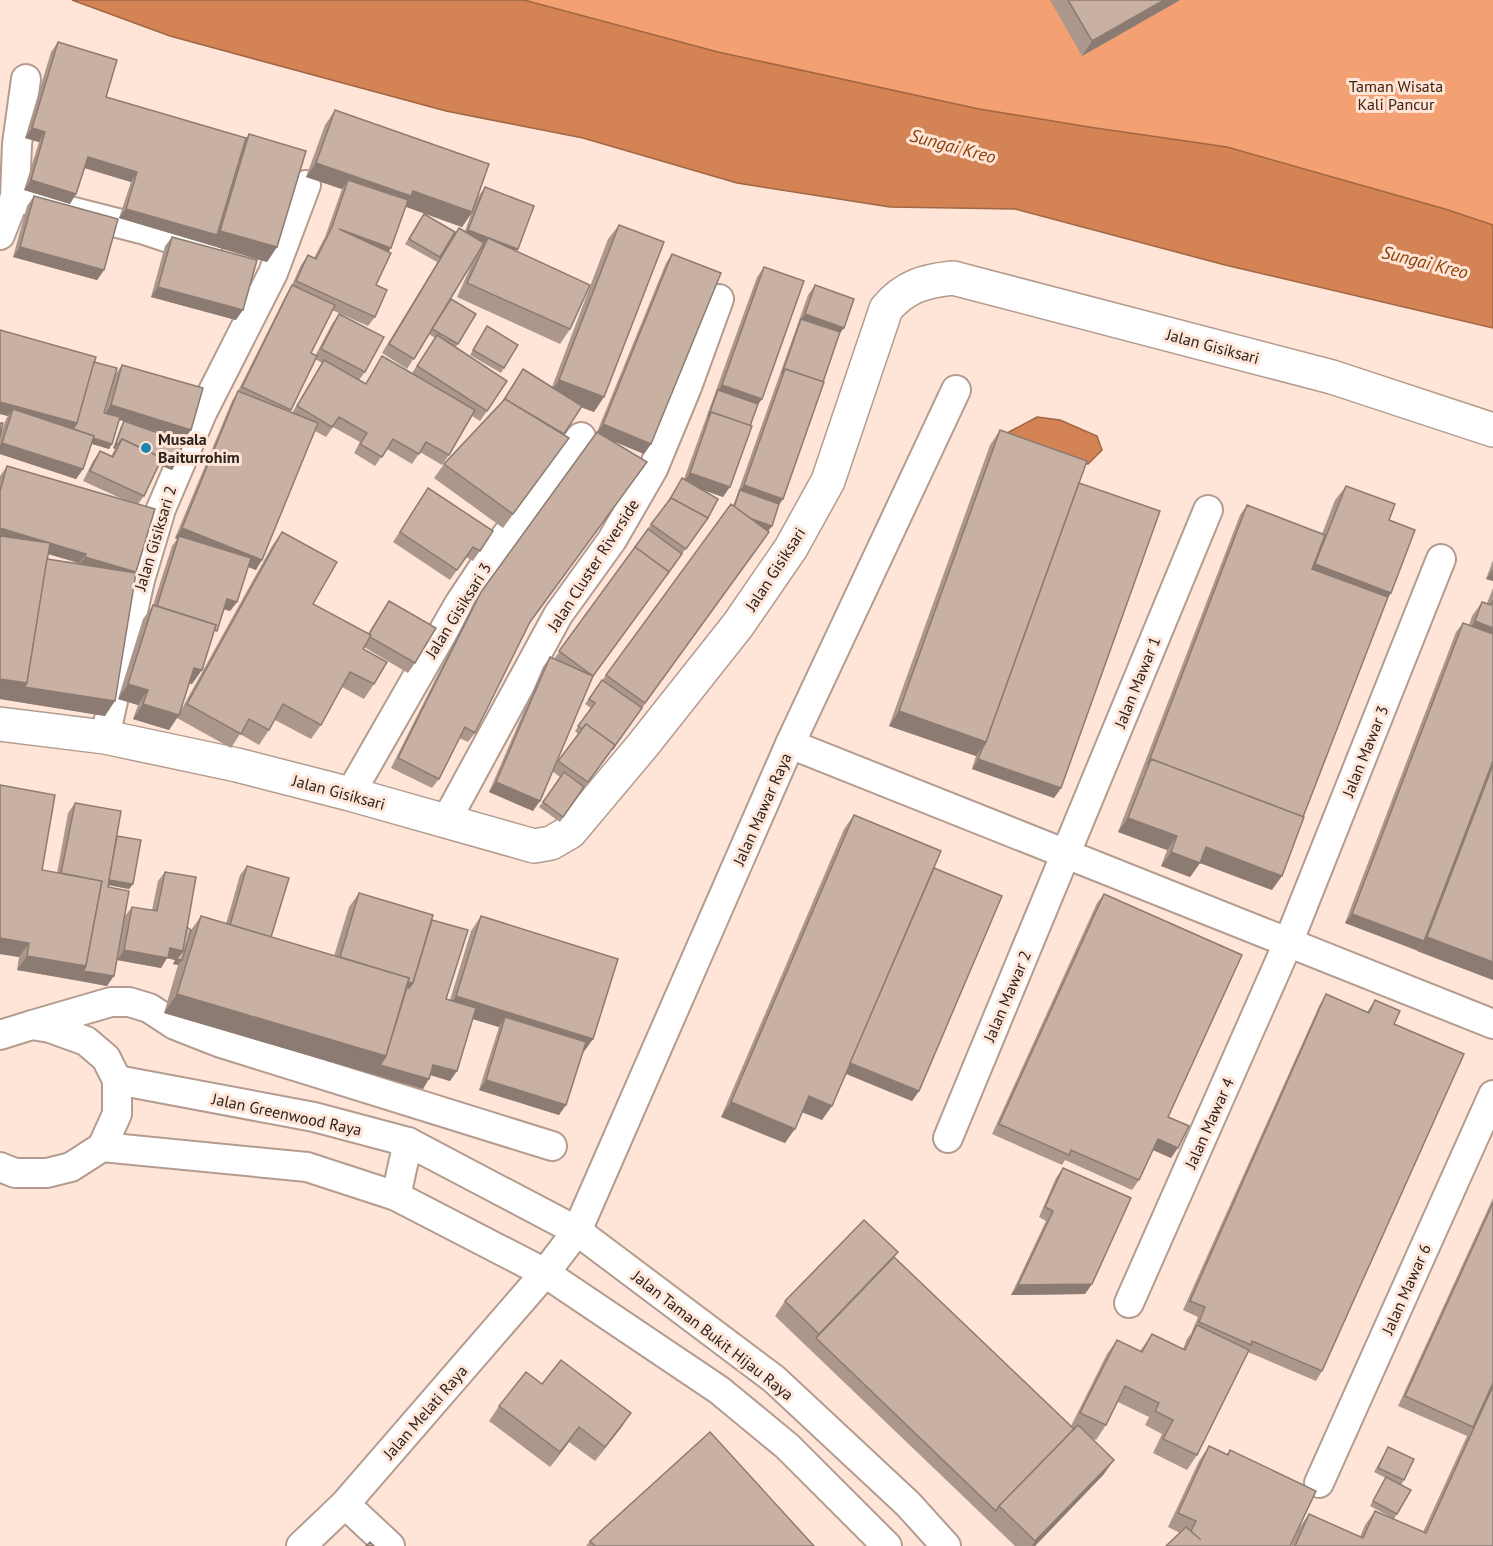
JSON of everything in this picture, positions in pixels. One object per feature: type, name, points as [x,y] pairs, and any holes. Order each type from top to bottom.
[{"type":"street","points":[[0,235],[15,198],[17,144],[26,79]]},
{"type":"street","name":"Jalan Gisiksari 2","points":[[105,737],[140,580],[161,509],[202,413],[251,266],[306,185]]},
{"type":"street","points":[[15,198],[145,230],[251,266]]},
{"type":"street","name":"Jalan Gisiksari","points":[[0,724],[105,737],[237,765],[534,846],[551,843],[570,832],[643,745],[738,625],[791,548],[828,481],[886,309],[895,298],[927,280],[953,278],[1332,377],[1493,430]]},
{"type":"street","name":"Jalan Cluster Riverside","points":[[446,821],[558,615],[612,540],[653,469],[687,387],[719,299]]},
{"type":"street","name":"Jalan Mawar Raya","points":[[545,1273],[577,1231],[790,744],[956,390]]},
{"type":"street","name":"Jalan Gisiksari 3","points":[[350,794],[459,604],[493,553],[581,437]]},
{"type":"street","name":"Jalan Mawar 1","points":[[1067,854],[1208,510]]},
{"type":"street","name":"Jalan Mawar 3","points":[[1288,943],[1442,559]]},
{"type":"street","points":[[790,744],[1493,1024]]},
{"type":"street","name":"Jalan Mawar 2","points":[[948,1138],[1067,854]]},
{"type":"street","name":"Jalan Mawar 4","points":[[1129,1303],[1288,943]]},
{"type":"street","points":[[0,1035],[111,1002],[129,1002],[149,1008],[175,1025],[221,1043],[552,1146]]},
{"type":"street","points":[[0,1167],[15,1173],[47,1173],[71,1167],[102,1147],[117,1114],[117,1080],[106,1058],[86,1041],[32,1024]]},
{"type":"street","name":"Jalan Greenwood Raya","points":[[117,1080],[314,1117],[408,1142],[577,1231]]},
{"type":"street","name":"Jalan Mawar 6","points":[[1319,1483],[1493,1095]]},
{"type":"street","points":[[396,1196],[408,1142]]},
{"type":"street","points":[[102,1147],[307,1167],[396,1196],[545,1273],[720,1390],[788,1446],[883,1542],[908,1504]]},
{"type":"street","name":"Jalan Taman Bukit Hijau Raya","points":[[577,1231],[774,1379],[908,1504],[946,1546]]},
{"type":"street","name":"Jalan Melati Raya","points":[[301,1546],[345,1504],[545,1273]]},
{"type":"street","points":[[345,1504],[390,1546]]},
{"type":"green space","name":"Taman Wisata Kali Pancur","points":[[524,0],[1493,0],[1493,225],[1445,209],[1227,147],[979,109],[718,52]]},
{"type":"water","name":"Sungai Kreo","points":[[72,0],[524,0],[718,52],[979,109],[1227,147],[1445,209],[1493,225],[1493,328],[1225,265],[1015,209],[890,207],[737,183],[583,138],[446,111],[170,36]]},
{"type":"water","points":[[1037,417],[1060,420],[1097,436],[1102,450],[1088,464],[1014,450],[1009,432]]},
{"type":"building","points":[[1068,0],[1164,0],[1092,41]]},
{"type":"building","points":[[58,42],[117,60],[106,97],[246,138],[217,235],[126,209],[137,172],[88,157],[76,194],[31,180],[45,132],[32,128]]},
{"type":"building","points":[[335,110],[489,164],[472,212],[413,191],[411,196],[316,163]]},
{"type":"building","points":[[249,134],[306,151],[277,247],[220,231]]},
{"type":"building","points":[[348,180],[408,200],[391,248],[339,229],[391,253],[376,285],[387,290],[375,317],[296,281],[308,255],[316,259],[332,227]]},
{"type":"building","points":[[485,187],[534,206],[518,249],[468,230]]},
{"type":"building","points":[[34,196],[118,219],[104,270],[20,247]]},
{"type":"building","points":[[424,214],[455,232],[440,257],[409,239]]},
{"type":"building","points":[[619,225],[664,242],[604,397],[559,380]]},
{"type":"building","points":[[459,228],[484,243],[414,359],[389,344]]},
{"type":"building","points":[[172,237],[257,260],[243,310],[158,287]]},
{"type":"building","points":[[488,238],[590,285],[570,329],[467,283]]},
{"type":"building","points":[[672,254],[721,273],[651,444],[603,424]]},
{"type":"building","points":[[764,267],[804,281],[762,399],[722,385]]},
{"type":"building","points":[[292,285],[335,305],[311,353],[317,356],[291,410],[242,387]]},
{"type":"building","points":[[815,285],[854,299],[844,328],[805,314]]},
{"type":"building","points":[[451,299],[476,314],[458,344],[432,329]]},
{"type":"building","points":[[339,314],[384,337],[365,372],[321,349]]},
{"type":"building","points":[[801,319],[840,332],[823,382],[785,369],[782,374]]},
{"type":"building","points":[[487,326],[518,345],[504,368],[473,350]]},
{"type":"building","points":[[0,330],[96,357],[77,423],[0,402]]},
{"type":"building","points":[[437,335],[507,381],[487,411],[417,366]]},
{"type":"building","points":[[382,356],[475,410],[449,455],[426,442],[419,454],[393,439],[382,457],[360,444],[367,433],[339,417],[332,427],[297,406],[324,360],[366,384]]},
{"type":"building","points":[[94,362],[117,368],[104,413],[120,417],[112,444],[73,429],[77,423]]},
{"type":"building","points":[[122,365],[203,388],[191,430],[111,405]]},
{"type":"building","points":[[523,369],[582,406],[564,434],[504,400]]},
{"type":"building","points":[[785,369],[824,382],[783,499],[744,485]]},
{"type":"building","points":[[718,390],[758,404],[750,426],[711,412],[708,417]]},
{"type":"building","points":[[238,391],[318,423],[262,560],[182,528]]},
{"type":"building","points":[[505,399],[569,438],[513,514],[444,464]]},
{"type":"building","points":[[13,409],[94,436],[83,469],[2,443]]},
{"type":"building","points":[[711,412],[752,426],[730,487],[690,473]]},
{"type":"building","name":"Musala Baiturrohim","points":[[124,421],[184,442],[175,465],[122,439],[118,444],[116,443]]},
{"type":"building","points":[[1000,430],[1087,461],[986,742],[899,711]]},
{"type":"building","points":[[597,432],[647,462],[530,622],[475,733],[465,727],[439,779],[398,758],[481,592]]},
{"type":"building","points":[[122,439],[162,458],[144,496],[90,471],[100,451],[113,457]]},
{"type":"building","points":[[7,466],[155,509],[136,572],[0,528],[0,491]]},
{"type":"building","points":[[682,478],[718,499],[708,518],[671,498],[669,501]]},
{"type":"building","points":[[1079,483],[1160,511],[1061,788],[978,759]]},
{"type":"building","points":[[1346,486],[1395,504],[1389,520],[1415,530],[1391,593],[1315,564]]},
{"type":"building","points":[[428,488],[493,531],[480,551],[473,547],[457,570],[400,532]]},
{"type":"building","points":[[740,490],[779,504],[772,526],[752,519],[734,507]]},
{"type":"building","points":[[671,498],[708,518],[686,549],[651,524]]},
{"type":"building","points":[[731,504],[769,532],[645,703],[606,675]]},
{"type":"building","points":[[1247,505],[1325,535],[1312,569],[1388,597],[1303,817],[1151,759],[1148,764]]},
{"type":"building","points":[[648,529],[682,554],[669,572],[635,547]]},
{"type":"building","points":[[282,532],[337,562],[313,604],[371,635],[363,649],[387,662],[374,684],[350,672],[321,725],[283,704],[269,730],[249,719],[241,734],[187,704]]},
{"type":"building","points":[[0,536],[50,543],[27,683],[0,679]]},
{"type":"building","points":[[179,536],[251,558],[237,602],[227,599],[217,631],[214,630],[216,625],[157,606]]},
{"type":"building","points":[[635,547],[669,572],[593,676],[559,651]]},
{"type":"building","points":[[47,559],[136,573],[115,701],[24,687],[27,683]]},
{"type":"building","points":[[1493,600],[1493,628],[1475,621],[1482,602],[1491,605]]},
{"type":"building","points":[[389,601],[436,628],[415,663],[370,637],[369,634]]},
{"type":"building","points":[[153,605],[216,625],[202,670],[194,668],[179,715],[143,704],[148,690],[128,684]]},
{"type":"building","points":[[1463,623],[1493,634],[1493,761],[1424,941],[1352,914]]},
{"type":"building","points":[[550,657],[593,676],[540,801],[496,782]]},
{"type":"building","points":[[602,680],[642,708],[612,750],[615,745],[586,724],[582,729],[578,726],[595,703],[589,699]]},
{"type":"building","points":[[586,724],[615,745],[588,782],[558,761]]},
{"type":"building","points":[[1151,759],[1304,817],[1282,876],[1206,847],[1200,863],[1171,852],[1177,836],[1128,818]]},
{"type":"building","points":[[1493,765],[1493,962],[1427,937]]},
{"type":"building","points":[[564,772],[584,787],[563,817],[543,802]]},
{"type":"building","points":[[0,785],[55,795],[42,870],[102,881],[86,966],[27,956],[29,943],[0,938]]},
{"type":"building","points":[[75,803],[121,811],[108,887],[129,891],[114,976],[83,971],[86,966],[102,881],[61,873]]},
{"type":"building","points":[[854,815],[941,851],[832,1106],[809,1096],[795,1129],[731,1102]]},
{"type":"building","points":[[117,836],[141,840],[133,884],[109,880]]},
{"type":"building","points":[[247,866],[289,878],[271,937],[230,925]]},
{"type":"building","points":[[934,868],[1002,896],[919,1091],[850,1063]]},
{"type":"building","points":[[165,872],[196,877],[183,951],[170,948],[168,958],[124,950],[132,907],[157,911]]},
{"type":"building","points":[[359,893],[433,915],[413,983],[408,982],[409,978],[340,957]]},
{"type":"building","points":[[1104,894],[1242,955],[1168,1117],[1189,1126],[1178,1148],[1158,1139],[1139,1180],[1071,1150],[1069,1155],[999,1124]]},
{"type":"building","points":[[201,916],[409,978],[386,1056],[177,994]]},
{"type":"building","points":[[481,916],[618,959],[593,1039],[456,996]]},
{"type":"building","points":[[432,920],[468,930],[446,999],[476,1008],[457,1071],[433,1065],[429,1079],[380,1065],[386,1056],[407,987],[409,988],[413,983]]},
{"type":"building","points":[[187,927],[191,930],[182,960],[176,959],[183,951]]},
{"type":"building","points":[[1326,994],[1369,1013],[1375,1000],[1400,1011],[1394,1024],[1464,1054],[1322,1371],[1252,1341],[1251,1345],[1199,1322],[1205,1307],[1190,1301]]},
{"type":"building","points":[[505,1017],[586,1042],[566,1105],[486,1080]]},
{"type":"building","points":[[1063,1168],[1131,1198],[1092,1284],[1018,1285],[1053,1211],[1045,1207]]},
{"type":"building","points":[[1493,1203],[1493,1383],[1473,1427],[1405,1396]]},
{"type":"building","points":[[864,1220],[898,1252],[819,1334],[785,1301]]},
{"type":"building","points":[[894,1257],[1074,1429],[996,1511],[816,1338]]},
{"type":"building","points":[[1197,1325],[1249,1350],[1197,1455],[1163,1439],[1173,1420],[1155,1411],[1159,1403],[1125,1386],[1106,1425],[1080,1413],[1117,1340],[1142,1352],[1152,1334],[1185,1350]]},
{"type":"building","points":[[561,1360],[631,1413],[605,1447],[579,1427],[560,1452],[499,1406],[526,1372],[542,1384]]},
{"type":"building","points":[[1493,1386],[1493,1546],[1295,1546],[1309,1514],[1363,1538],[1375,1511],[1426,1533]]},
{"type":"building","points":[[1078,1425],[1114,1460],[1035,1541],[999,1506]]},
{"type":"building","points":[[710,1432],[814,1546],[595,1546],[590,1541]]},
{"type":"building","points":[[1209,1446],[1228,1455],[1230,1450],[1316,1491],[1290,1546],[1166,1546],[1186,1527],[1201,1540],[1191,1531],[1196,1521],[1178,1513]]},
{"type":"building","points":[[1388,1447],[1414,1459],[1404,1480],[1378,1468]]},
{"type":"building","points":[[1386,1477],[1411,1490],[1397,1514],[1373,1501]]},
{"type":"place","name":"Musala Baiturrohim","points":[[146,448]]}]
